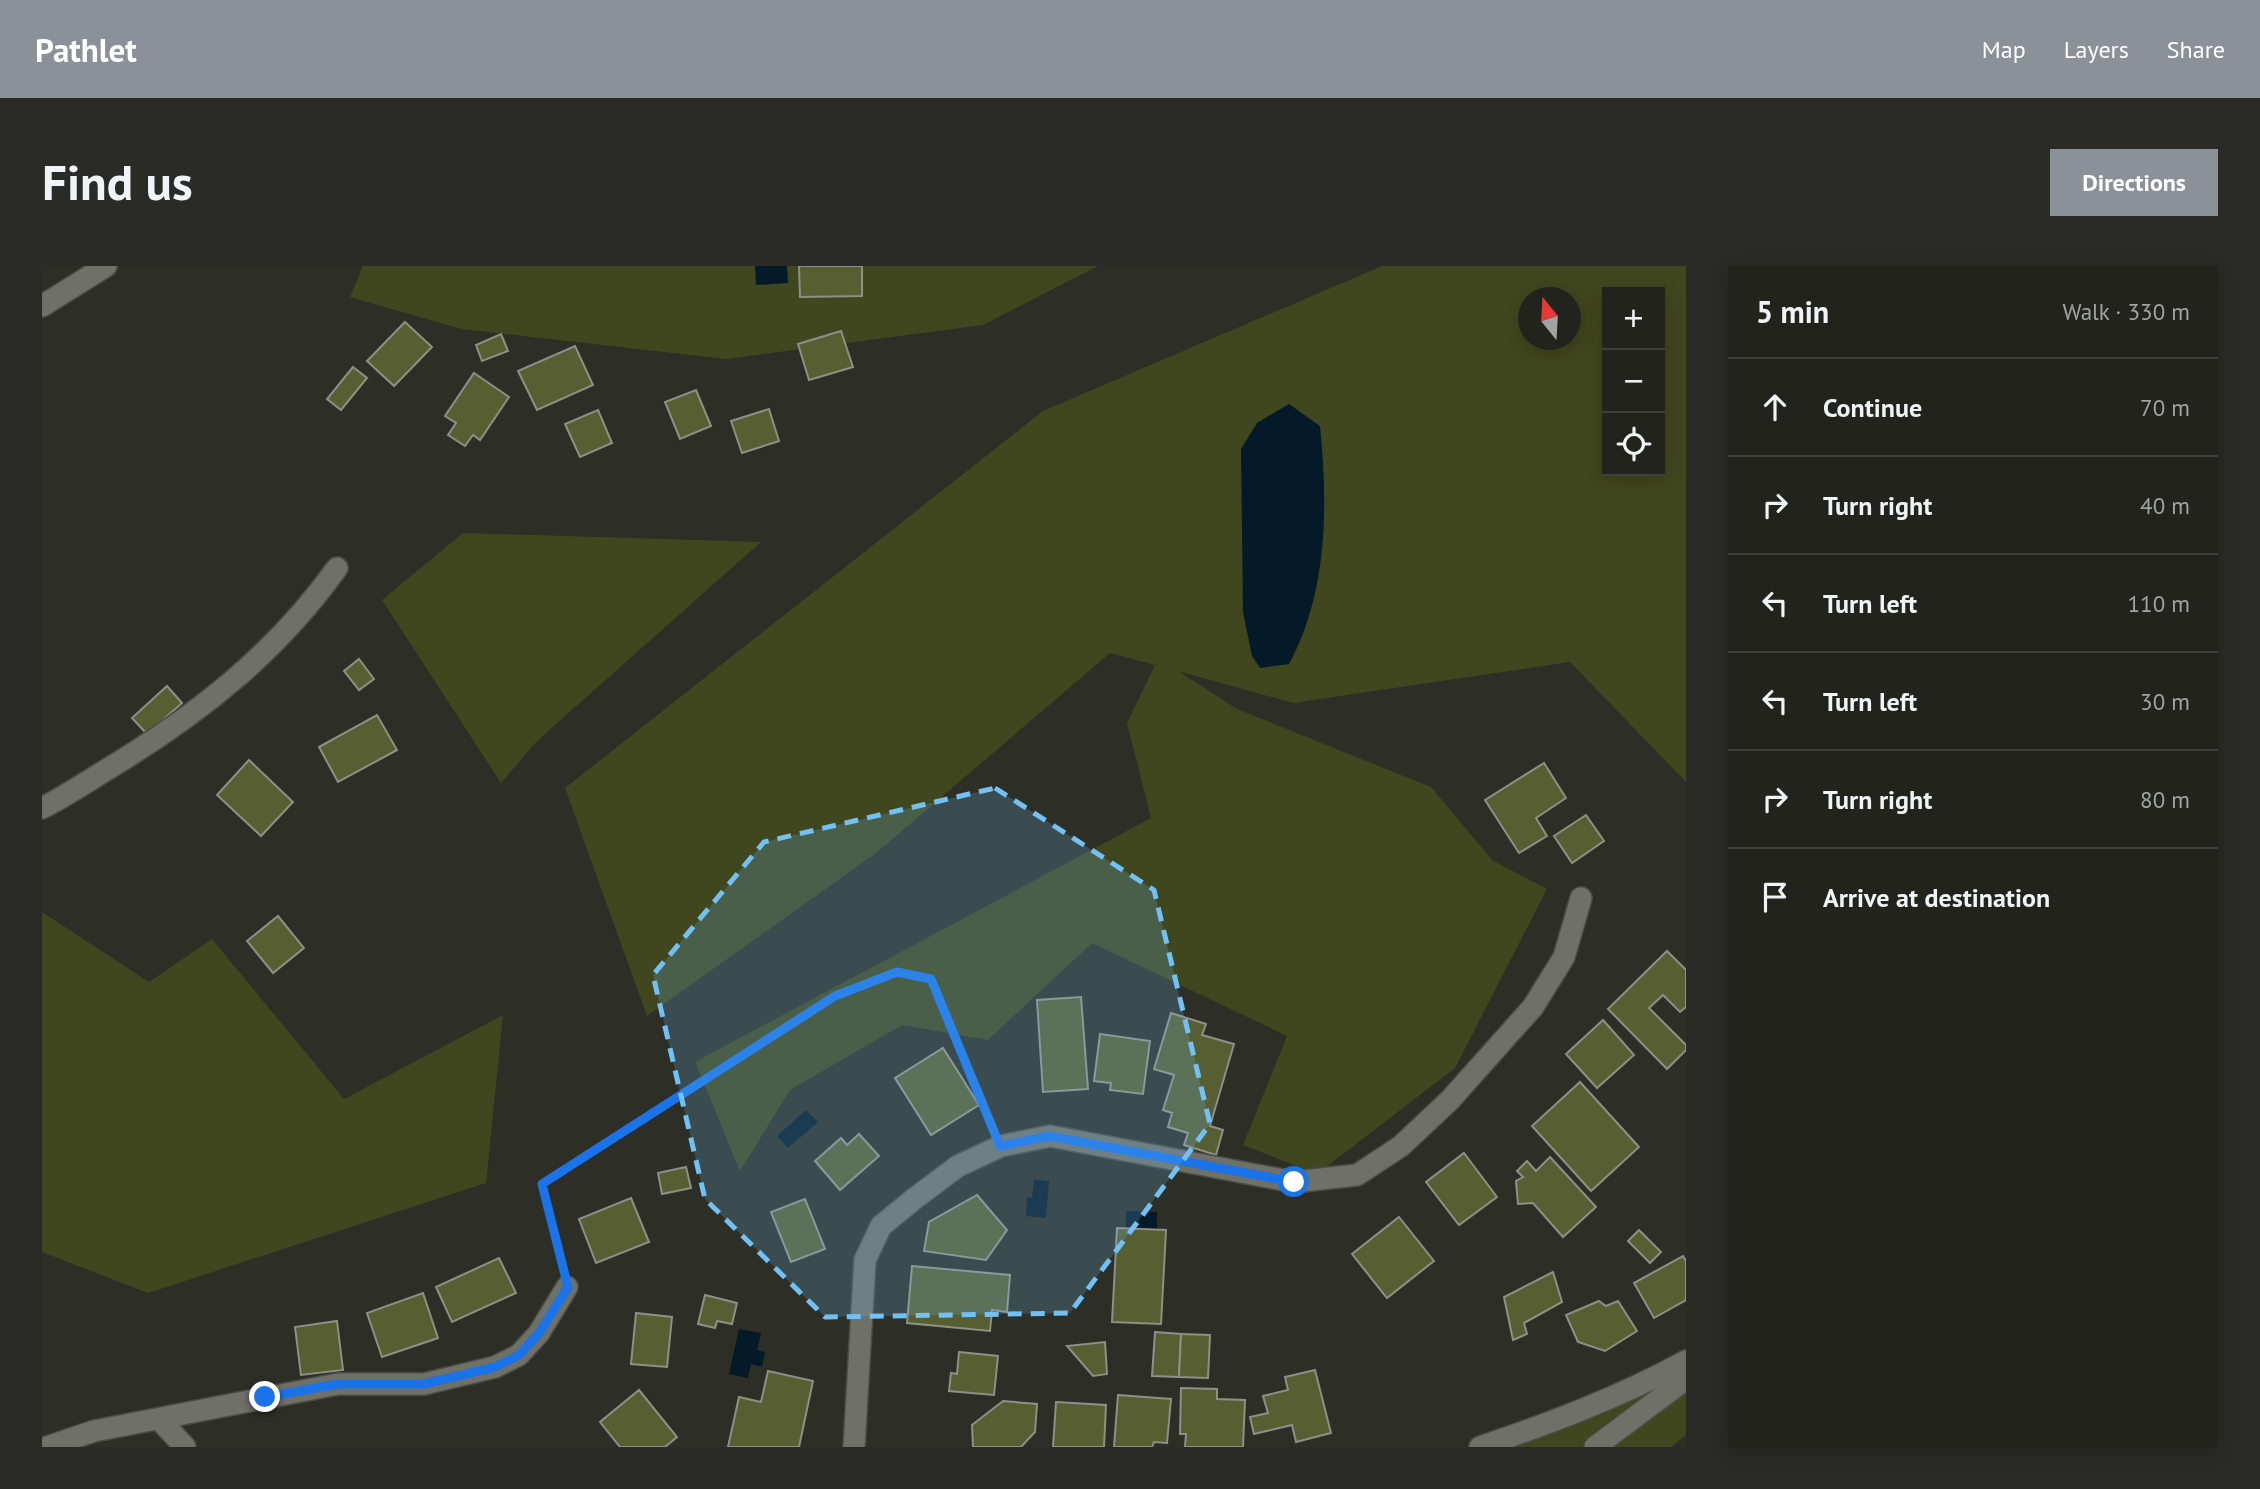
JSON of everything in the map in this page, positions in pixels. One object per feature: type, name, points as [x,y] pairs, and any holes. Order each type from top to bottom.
[{"type":"street","points":[[42,306],[106,266]]},
{"type":"street","points":[[42,808],[127,758],[201,709],[231,684],[295,621],[337,568]]},
{"type":"street","points":[[854,1447],[865,1260],[881,1226],[958,1166],[1000,1146],[1049,1136],[1294,1182],[1357,1175],[1401,1146],[1450,1100],[1533,1007],[1564,957],[1581,898]]},
{"type":"street","points":[[47,1447],[94,1431],[338,1384],[424,1384],[495,1367],[519,1355],[539,1333],[568,1287]]},
{"type":"street","points":[[1480,1447],[1546,1425],[1636,1388],[1686,1361]]},
{"type":"street","points":[[1595,1447],[1686,1379]]},
{"type":"street","points":[[159,1419],[185,1447]]},
{"type":"path","points":[[568,1287],[542,1184],[835,996],[897,972],[931,979],[1000,1146]]},
{"type":"highlighted area","points":[[995,788],[1154,890],[1210,1124],[1070,1313],[825,1317],[705,1199],[653,975],[764,842]]},
{"type":"green space","points":[[363,266],[1098,266],[983,325],[726,359],[462,329],[350,297]]},
{"type":"green space","points":[[1382,266],[1686,266],[1686,782],[1570,662],[1293,703],[1178,671],[1237,709],[1431,787],[1492,860],[1547,889],[1455,1068],[1317,1174],[1243,1145],[1287,1036],[1092,943],[988,1040],[902,1025],[790,1090],[740,1171],[695,1062],[1151,818],[1127,723],[1155,665],[1110,653],[876,853],[647,1016],[565,788],[1043,411]]},
{"type":"green space","points":[[463,533],[761,542],[537,741],[501,783],[382,600]]},
{"type":"green space","points":[[42,912],[149,982],[212,939],[344,1099],[503,1015],[486,1183],[148,1293],[42,1252]]},
{"type":"green space","points":[[1654,1372],[1686,1382],[1686,1435],[1671,1447],[1501,1447]]},
{"type":"water","points":[[755,266],[787,266],[788,283],[756,285]]},
{"type":"water","points":[[1289,404],[1320,426],[1324,486],[1322,548],[1311,608],[1289,664],[1260,668],[1252,656],[1243,612],[1241,449],[1257,423]]},
{"type":"water","points":[[806,1110],[818,1122],[788,1148],[777,1136]]},
{"type":"water","points":[[1034,1180],[1049,1181],[1046,1218],[1026,1216],[1027,1197],[1032,1198]]},
{"type":"water","points":[[1126,1211],[1157,1212],[1157,1229],[1126,1228]]},
{"type":"water","points":[[739,1329],[761,1333],[757,1350],[765,1352],[762,1367],[751,1364],[748,1378],[729,1374]]},
{"type":"building","points":[[799,266],[862,266],[862,296],[800,297]]},
{"type":"building","points":[[405,322],[432,347],[394,386],[367,361]]},
{"type":"building","points":[[841,331],[853,367],[809,380],[798,344]]},
{"type":"building","points":[[501,334],[508,351],[482,361],[476,345]]},
{"type":"building","points":[[575,346],[593,385],[537,410],[518,371]]},
{"type":"building","points":[[353,367],[367,378],[341,410],[327,399]]},
{"type":"building","points":[[474,373],[509,397],[480,440],[473,435],[465,446],[448,435],[456,423],[445,416]]},
{"type":"building","points":[[696,390],[711,426],[680,439],[665,402]]},
{"type":"building","points":[[769,409],[779,441],[742,453],[731,421]]},
{"type":"building","points":[[598,410],[612,443],[580,457],[565,424]]},
{"type":"building","points":[[359,659],[374,679],[359,690],[344,671]]},
{"type":"building","points":[[167,686],[182,703],[147,734],[132,718]]},
{"type":"building","points":[[377,715],[397,750],[338,782],[319,747]]},
{"type":"building","points":[[249,760],[293,802],[261,836],[217,795]]},
{"type":"building","points":[[1544,763],[1566,798],[1536,818],[1547,836],[1519,853],[1485,800]]},
{"type":"building","points":[[1586,815],[1604,841],[1572,863],[1554,836]]},
{"type":"building","points":[[278,916],[304,948],[273,973],[247,941]]},
{"type":"building","points":[[1667,951],[1686,970],[1686,1007],[1680,1012],[1663,995],[1649,1008],[1686,1045],[1686,1050],[1667,1069],[1608,1009]]},
{"type":"building","points":[[1081,997],[1088,1089],[1043,1092],[1037,1000]]},
{"type":"building","points":[[1171,1013],[1206,1024],[1202,1035],[1234,1044],[1210,1126],[1223,1130],[1216,1155],[1184,1145],[1188,1133],[1168,1127],[1172,1113],[1163,1110],[1174,1075],[1154,1069]]},
{"type":"building","points":[[1603,1020],[1634,1055],[1597,1088],[1566,1054]]},
{"type":"building","points":[[1100,1034],[1150,1041],[1143,1094],[1110,1090],[1111,1083],[1094,1081]]},
{"type":"building","points":[[943,1048],[979,1105],[931,1135],[895,1078]]},
{"type":"building","points":[[1580,1082],[1639,1147],[1591,1191],[1532,1126]]},
{"type":"building","points":[[859,1134],[879,1156],[840,1190],[815,1161],[841,1138],[847,1145]]},
{"type":"building","points":[[1464,1153],[1497,1197],[1459,1225],[1426,1182]]},
{"type":"building","points":[[1550,1157],[1596,1207],[1563,1237],[1533,1203],[1518,1204],[1516,1181],[1523,1177],[1517,1171],[1527,1161],[1536,1171]]},
{"type":"building","points":[[686,1167],[691,1188],[662,1194],[658,1173]]},
{"type":"building","points":[[977,1195],[1007,1230],[986,1260],[924,1251],[929,1222]]},
{"type":"building","points":[[631,1198],[649,1242],[596,1263],[579,1219]]},
{"type":"building","points":[[805,1199],[825,1249],[791,1262],[771,1212]]},
{"type":"building","points":[[1399,1217],[1434,1261],[1387,1298],[1352,1254]]},
{"type":"building","points":[[1117,1228],[1166,1230],[1161,1324],[1112,1322]]},
{"type":"building","points":[[1639,1230],[1661,1252],[1650,1263],[1628,1241]]},
{"type":"building","points":[[1683,1256],[1686,1261],[1686,1300],[1654,1318],[1634,1283]]},
{"type":"building","points":[[499,1258],[516,1293],[452,1322],[436,1287]]},
{"type":"building","points":[[912,1266],[1010,1275],[1007,1312],[992,1310],[990,1331],[907,1323]]},
{"type":"building","points":[[1553,1272],[1562,1302],[1524,1323],[1527,1334],[1513,1340],[1504,1297]]},
{"type":"building","points":[[423,1293],[438,1338],[382,1357],[367,1313]]},
{"type":"building","points":[[705,1295],[737,1303],[732,1324],[717,1321],[715,1328],[698,1324]]},
{"type":"building","points":[[1599,1301],[1606,1306],[1618,1301],[1637,1331],[1605,1351],[1578,1342],[1566,1315]]},
{"type":"building","points":[[636,1313],[672,1317],[667,1367],[631,1364]]},
{"type":"building","points":[[337,1321],[343,1370],[301,1375],[295,1327]]},
{"type":"building","points":[[1155,1332],[1181,1334],[1179,1377],[1152,1376]]},
{"type":"building","points":[[1181,1334],[1210,1335],[1208,1378],[1179,1377]]},
{"type":"building","points":[[1105,1342],[1107,1374],[1093,1376],[1067,1346]]},
{"type":"building","points":[[959,1352],[998,1356],[994,1395],[949,1391],[951,1373],[957,1374]]},
{"type":"building","points":[[1315,1370],[1331,1433],[1296,1442],[1292,1425],[1254,1434],[1250,1417],[1268,1413],[1263,1396],[1288,1390],[1285,1377]]},
{"type":"building","points":[[768,1371],[813,1381],[799,1447],[728,1447],[739,1397],[761,1402]]},
{"type":"building","points":[[1181,1388],[1217,1389],[1217,1399],[1245,1400],[1243,1447],[1185,1447],[1186,1434],[1180,1434]]},
{"type":"building","points":[[639,1390],[677,1437],[665,1447],[620,1447],[600,1422]]},
{"type":"building","points":[[1118,1395],[1171,1399],[1167,1443],[1154,1442],[1152,1447],[1114,1447]]},
{"type":"building","points":[[1003,1401],[1037,1404],[1035,1432],[1021,1447],[973,1447],[972,1425]]},
{"type":"building","points":[[1056,1402],[1106,1405],[1104,1447],[1053,1447]]},
{"type":"route","points":[[265,1397],[338,1384],[424,1384],[495,1367],[519,1355],[539,1333],[568,1287],[542,1184],[835,996],[897,972],[931,979],[1000,1146],[1049,1136],[1294,1182]]}]
